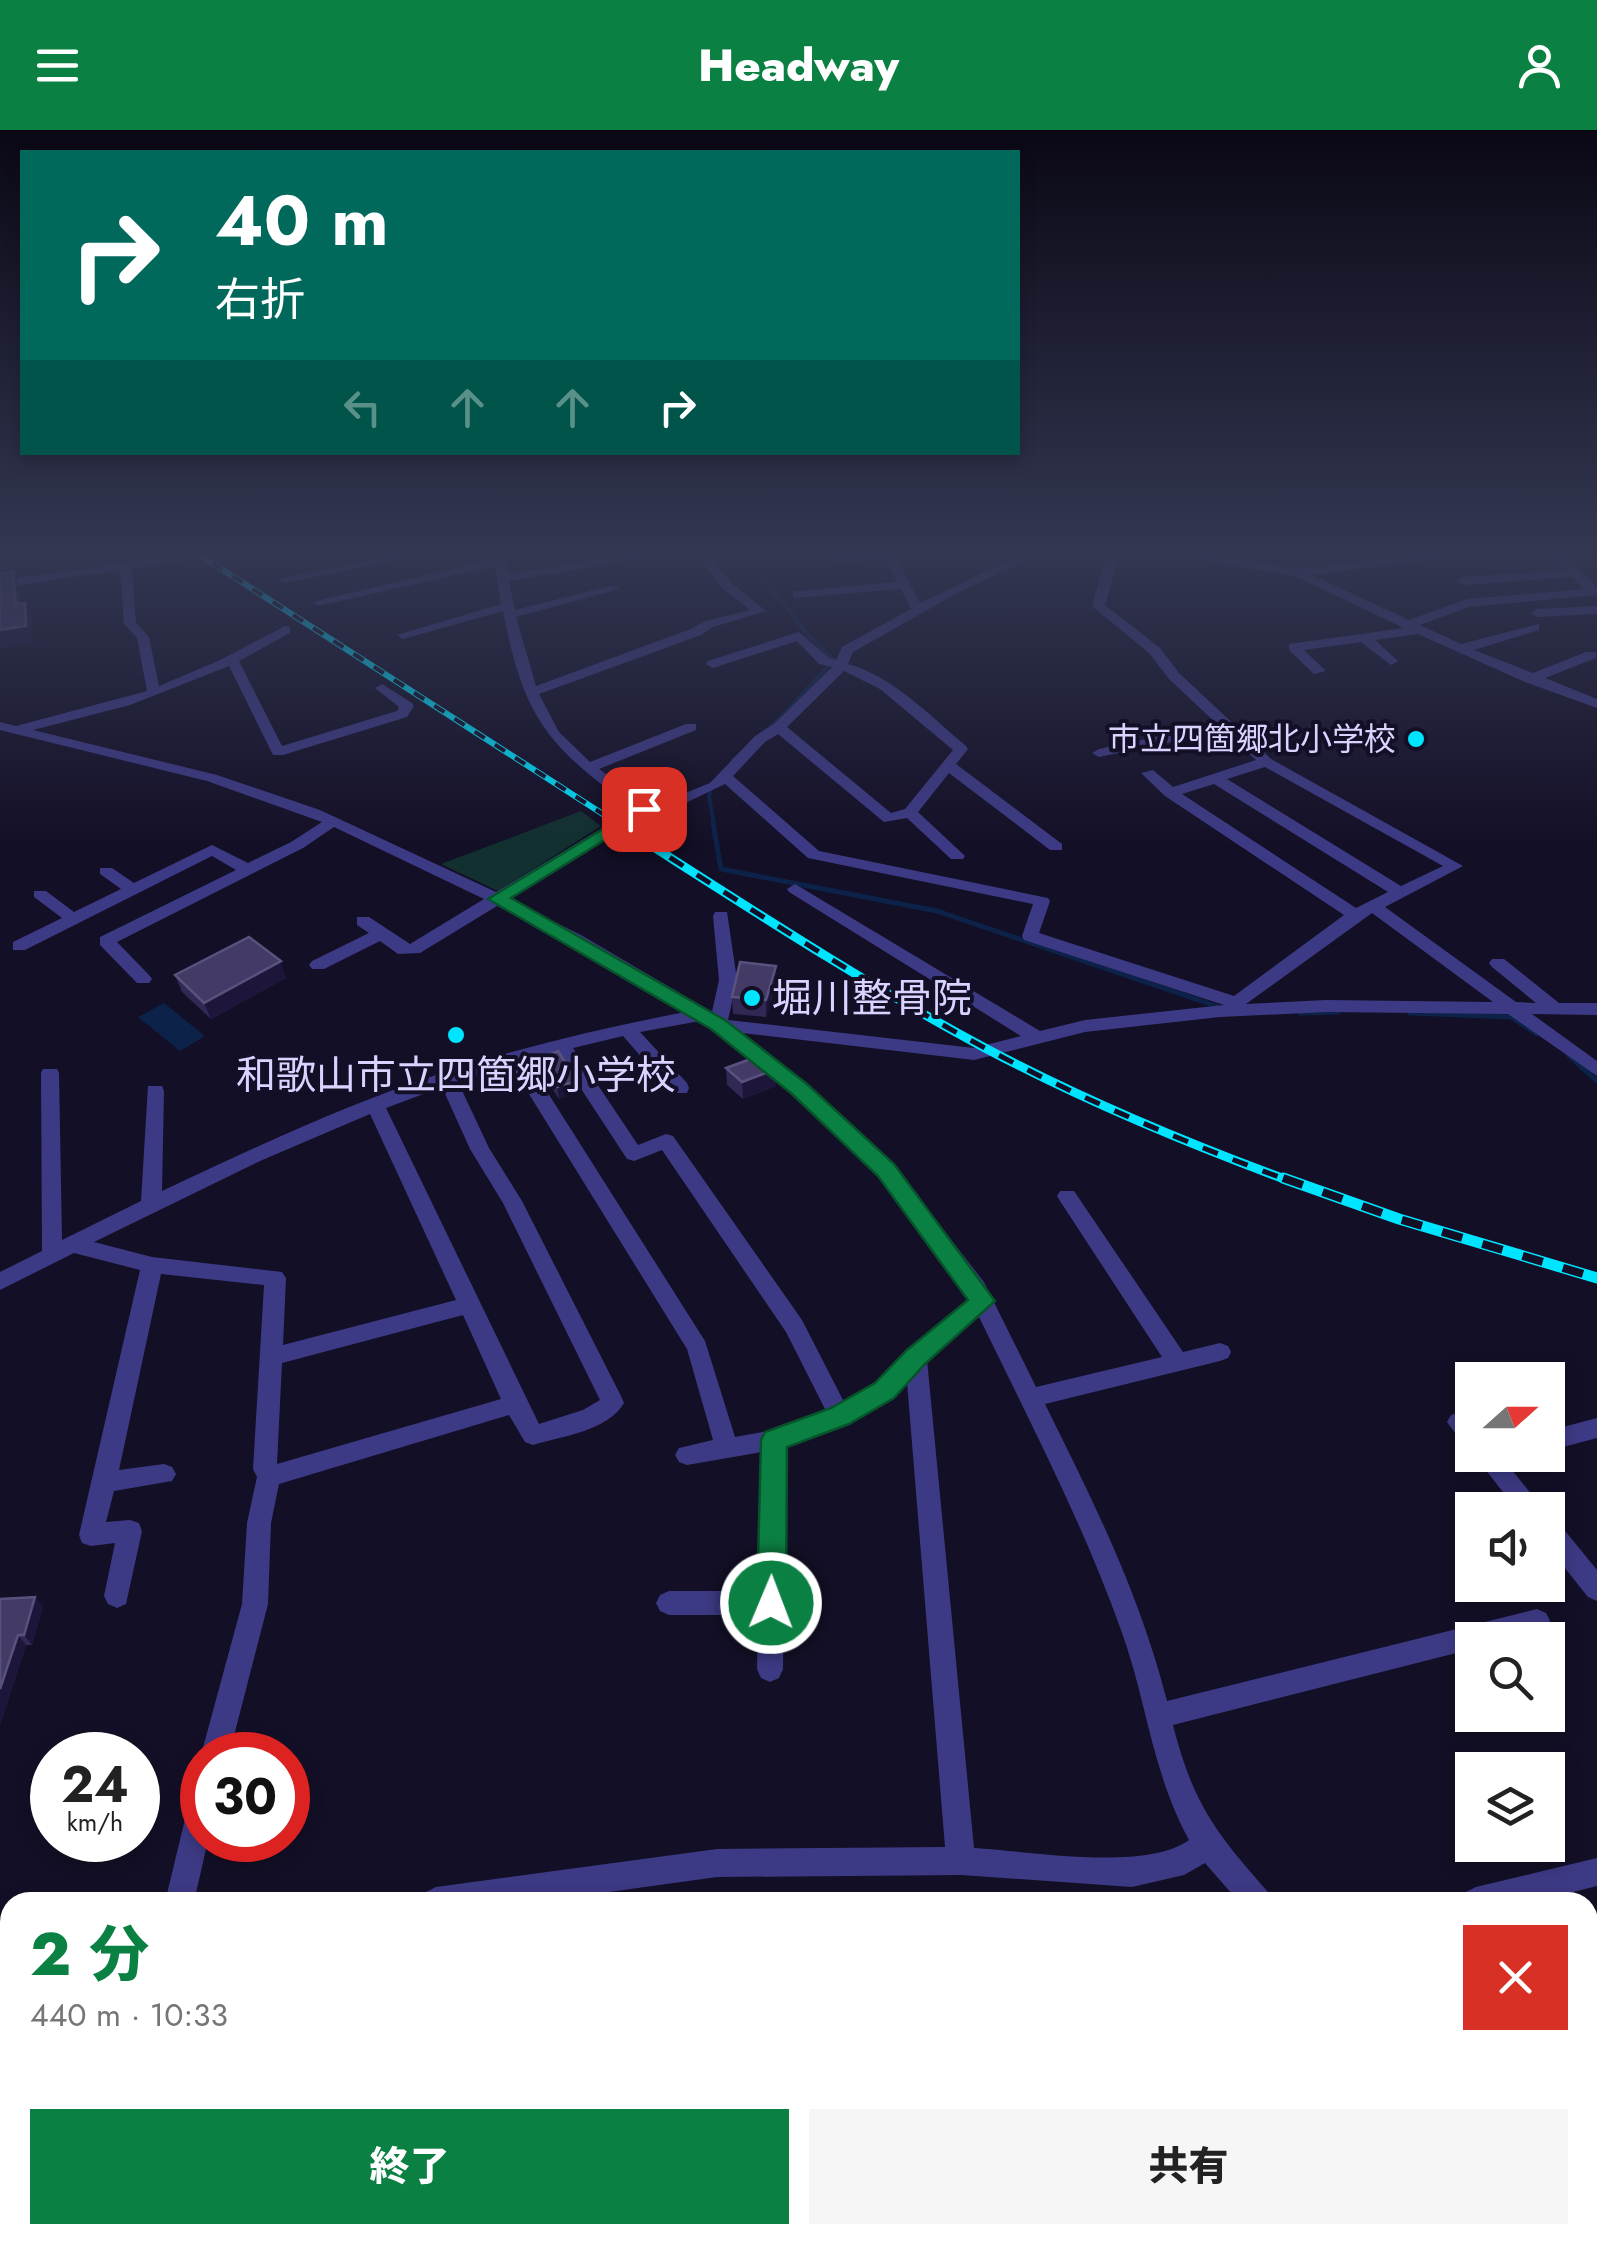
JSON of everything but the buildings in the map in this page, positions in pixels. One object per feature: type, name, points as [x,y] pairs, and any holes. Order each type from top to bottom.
[{"type":"street","points":[[146,649],[154,693]]},
{"type":"street","points":[[8,728],[90,715],[234,662],[255,649]]},
{"type":"street","points":[[520,649],[532,692],[552,733],[588,768],[644,809]]},
{"type":"street","points":[[532,692],[651,649]]},
{"type":"street","points":[[712,664],[752,649]]},
{"type":"street","points":[[779,727],[888,820],[910,812],[961,749],[885,686],[859,671],[834,665],[814,649]]},
{"type":"street","points":[[363,921],[404,950],[414,949],[644,809],[715,785],[760,739],[779,727],[849,649]]},
{"type":"street","points":[[1152,649],[1174,676],[1266,762],[1455,866],[1355,915],[1231,1008]]},
{"type":"street","points":[[1296,649],[1319,671]]},
{"type":"street","points":[[1377,649],[1392,661]]},
{"type":"street","points":[[1460,649],[1597,704]]},
{"type":"street","points":[[1530,679],[1591,655]]},
{"type":"street","points":[[234,662],[278,752],[402,714],[407,706],[382,688]]},
{"type":"street","points":[[1099,753],[1226,726]]},
{"type":"street","points":[[588,768],[692,727]]},
{"type":"street","points":[[8,728],[212,778],[333,821],[575,939],[709,1020],[800,1089],[886,1170],[983,1301],[1104,1548],[1140,1646],[1186,1806],[1207,1844],[1249,1892]]},
{"type":"street","points":[[1170,792],[1266,762]]},
{"type":"street","points":[[948,765],[1056,846]]},
{"type":"street","points":[[1148,774],[1355,915]]},
{"type":"street","points":[[1215,778],[1398,892]]},
{"type":"street","points":[[715,785],[814,855],[1042,901],[1030,936],[1231,1008]]},
{"type":"street","points":[[910,812],[957,856]]},
{"type":"street","points":[[143,979],[106,941],[254,867],[333,821]]},
{"type":"street","points":[[209,838],[254,867]]},
{"type":"street","points":[[18,946],[212,850],[254,867]]},
{"type":"street","points":[[106,871],[132,889]]},
{"type":"street","points":[[795,889],[1039,1039]]},
{"type":"street","points":[[40,894],[73,919]]},
{"type":"street","points":[[1373,906],[1597,1070]]},
{"type":"street","points":[[709,1020],[728,980],[721,916]]},
{"type":"street","points":[[318,965],[381,934]]},
{"type":"street","points":[[1498,963],[1554,1010]]},
{"type":"street","points":[[2,1286],[75,1244],[324,1123],[447,1078],[626,1028],[709,1020],[915,1044],[954,1053],[993,1052],[1085,1026],[1231,1008],[1597,1009]]},
{"type":"street","points":[[626,1028],[680,1088]]},
{"type":"street","points":[[562,1044],[634,1154],[666,1141],[794,1326],[840,1416]]},
{"type":"street","points":[[516,1057],[697,1347],[727,1448]]},
{"type":"street","points":[[50,1073],[52,1256]]},
{"type":"street","points":[[375,1104],[533,1435],[590,1418],[612,1403],[447,1078]]},
{"type":"street","points":[[151,1206],[155,1091]]},
{"type":"street","points":[[1067,1196],[1178,1362]]},
{"type":"street","points":[[75,1244],[152,1265],[275,1278],[264,1469],[269,1478],[259,1523],[255,1604],[221,1732]]},
{"type":"street","points":[[117,1596],[130,1532],[91,1535],[152,1265]]},
{"type":"street","points":[[688,1455],[774,1440],[840,1416],[884,1391],[916,1357],[983,1301]]},
{"type":"street","points":[[269,1357],[469,1305]]},
{"type":"street","points":[[1030,1398],[1220,1352]]},
{"type":"street","points":[[916,1357],[961,1861]]},
{"type":"street","points":[[269,1478],[516,1404]]},
{"type":"street","points":[[1565,1436],[1597,1428]]},
{"type":"street","points":[[770,1669],[774,1440]]},
{"type":"street","points":[[1502,1472],[1518,1492]]},
{"type":"street","points":[[104,1482],[164,1474]]},
{"type":"street","points":[[1565,1550],[1597,1589]]},
{"type":"street","points":[[669,1603],[771,1603]]},
{"type":"street","points":[[1158,1716],[1455,1642]]},
{"type":"street","points":[[508,1892],[717,1863],[961,1861],[1132,1874],[1184,1861],[1207,1844]]},
{"type":"street","points":[[182,1892],[189,1862]]},
{"type":"street","points":[[1516,1892],[1597,1872]]},
{"type":"green space","points":[[581,811],[601,826],[498,891],[441,864]]},
{"type":"water","points":[[164,1003],[205,1036],[180,1051],[138,1017]]},
{"type":"waterway","points":[[732,761],[779,719],[834,660],[822,649]]},
{"type":"waterway","points":[[712,785],[709,796],[714,825]]},
{"type":"waterway","points":[[713,823],[721,869],[937,911],[1219,1007]]},
{"type":"waterway","points":[[1300,1013],[1338,1012]]},
{"type":"waterway","points":[[1410,1013],[1511,1017],[1537,1034]]},
{"type":"waterway","points":[[1568,1055],[1597,1081]]},
{"type":"railway","points":[[345,649],[620,825]]},
{"type":"railway","points":[[616,823],[844,967],[985,1048],[1135,1120],[1290,1181]]},
{"type":"railway","points":[[1283,1178],[1399,1219],[1597,1278]]},
{"type":"place","name":"市立四箇郷北小学校","points":[[1416,739]]},
{"type":"place","name":"堀川整骨院","points":[[752,998]]},
{"type":"place","name":"和歌山市立四箇郷小学校","points":[[456,1035]]},
{"type":"route","points":[[644,809],[498,899],[575,939],[718,1024],[800,1089],[886,1170],[983,1301],[916,1357],[884,1391],[840,1416],[774,1440],[771,1603]]}]
